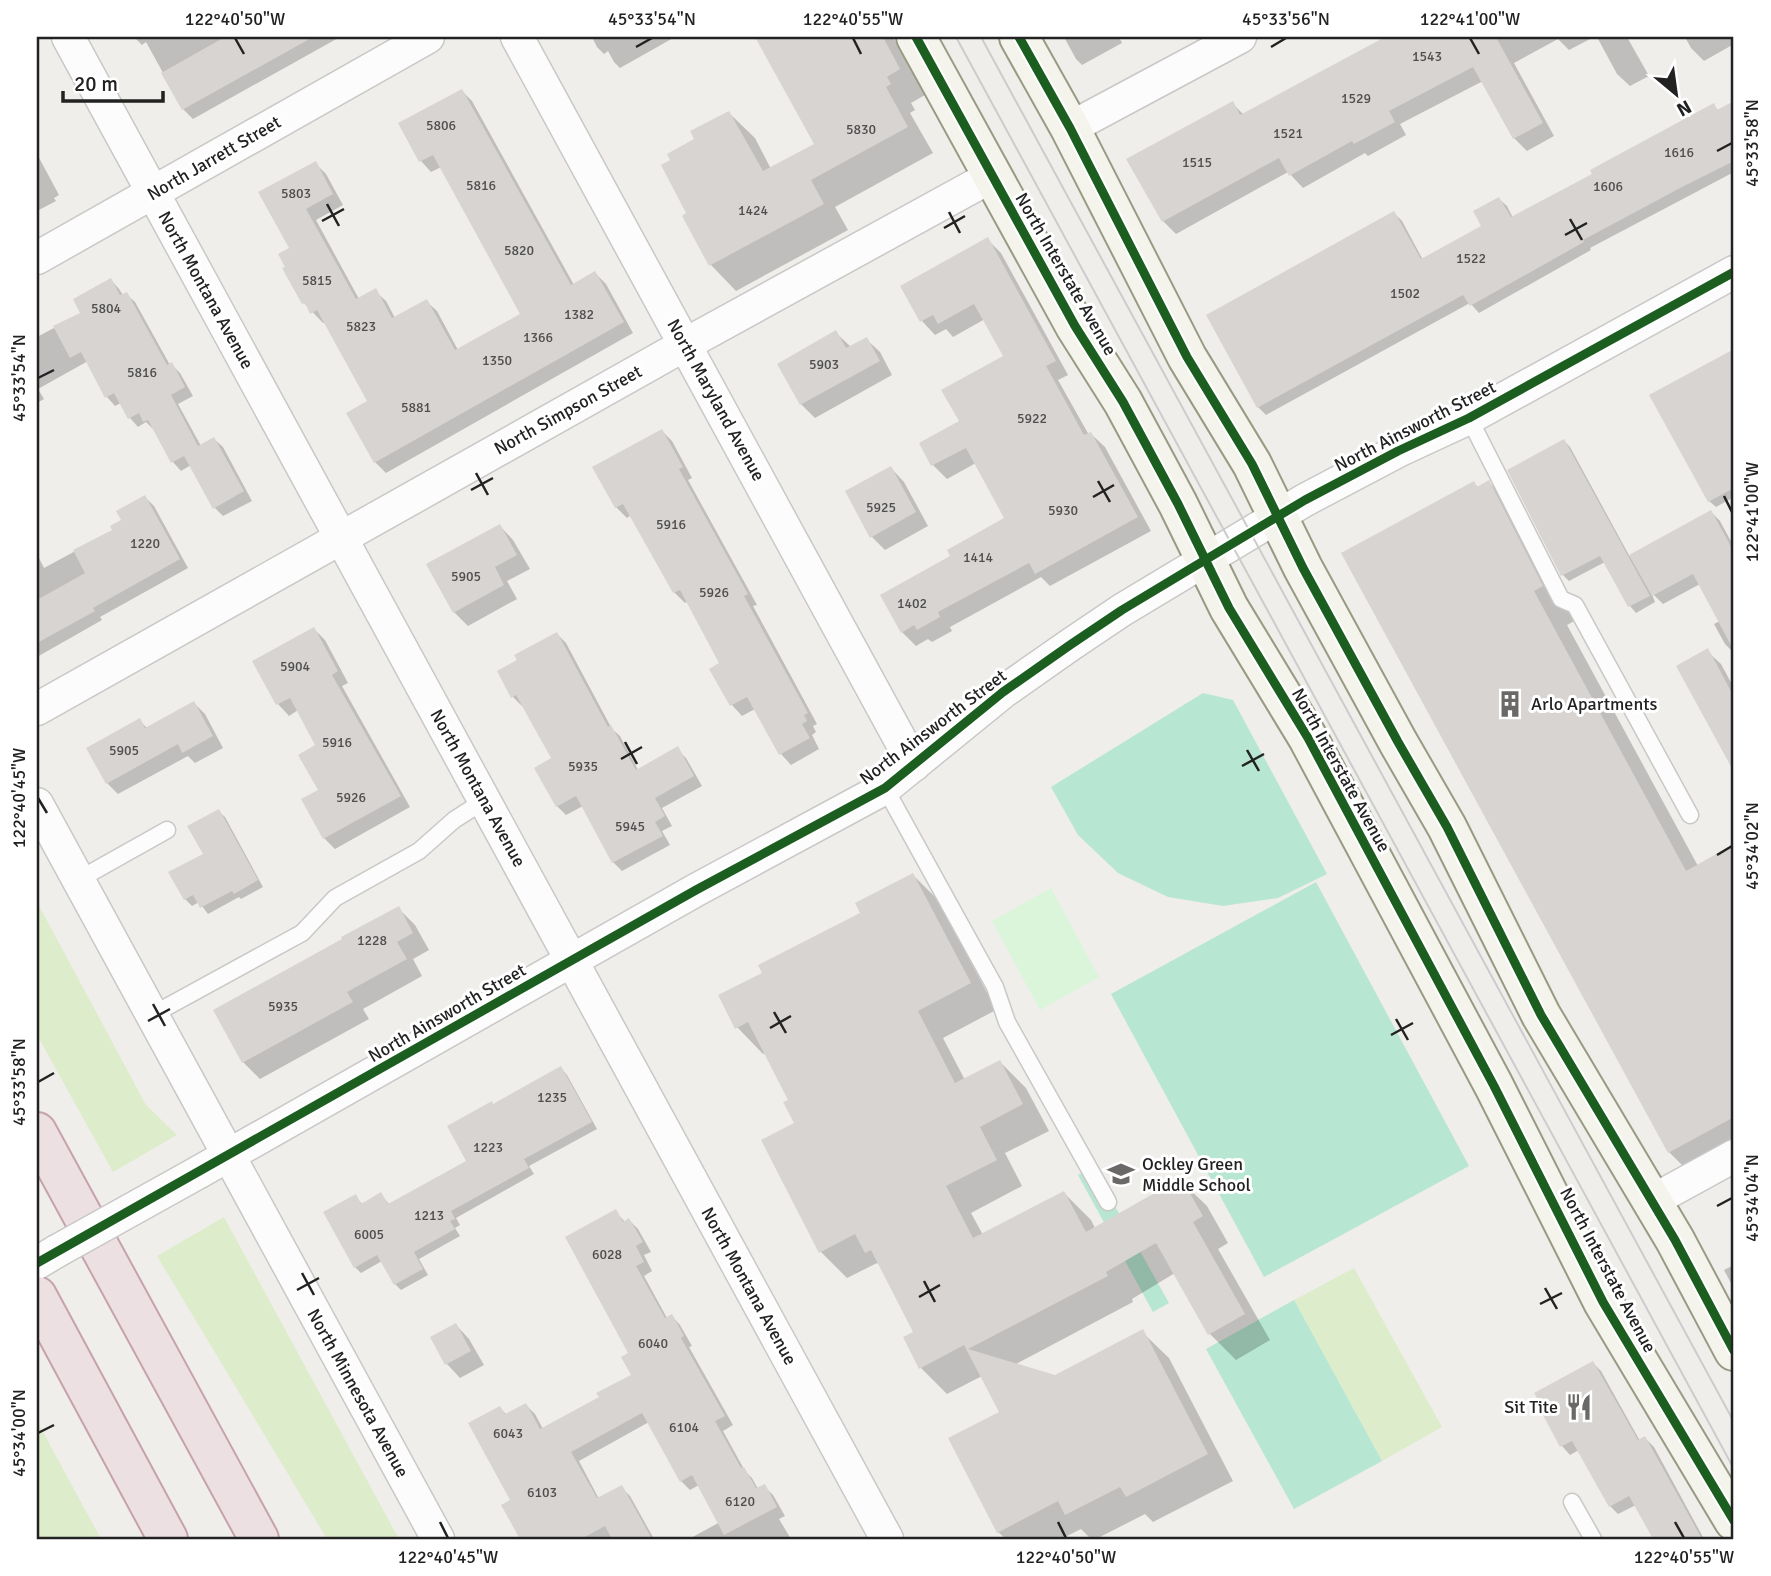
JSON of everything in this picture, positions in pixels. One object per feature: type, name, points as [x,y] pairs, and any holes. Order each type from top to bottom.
[{"type":"highway","points":[[37,1132],[259,1539]]},
{"type":"highway","points":[[37,1296],[168,1539]]},
{"type":"highway","points":[[239,1502],[265,1539]]},
{"type":"street","name":"North Montana Avenue","points":[[68,37],[887,1539]]},
{"type":"street","name":"North Jarrett Street","points":[[37,258],[428,37]]},
{"type":"street","name":"North Maryland Avenue","points":[[517,37],[914,765]]},
{"type":"street","name":"North Interstate Avenue","points":[[916,37],[1075,326],[1123,402],[1178,504],[1229,608],[1308,738],[1494,1086],[1603,1302],[1734,1521]]},
{"type":"street","points":[[1019,37],[1070,128],[1187,357],[1252,464],[1303,568],[1447,827],[1541,1015],[1675,1240],[1734,1351]]},
{"type":"street","points":[[1070,128],[1240,37]]},
{"type":"street","name":"North Simpson Street","points":[[37,709],[685,344],[992,176]]},
{"type":"street","name":"North Ainsworth Street","points":[[37,1263],[696,890],[885,788],[1003,692],[1070,645],[1278,517],[1398,451],[1469,418],[1734,272]]},
{"type":"street","name":"North Minnesota Avenue","points":[[37,804],[438,1539]]},
{"type":"street","points":[[1652,1201],[1734,1156]]},
{"type":"lane","points":[[1469,418],[1561,599],[1575,606],[1690,815]]},
{"type":"lane","points":[[885,788],[995,987],[1007,1022],[1108,1202]]},
{"type":"lane","points":[[152,1015],[302,933],[335,898],[419,851],[454,820],[485,800]]},
{"type":"lane","points":[[78,880],[167,830]]},
{"type":"lane","points":[[1572,1502],[1593,1539]]},
{"type":"green space","points":[[1203,693],[1233,700],[1327,874],[1278,898],[1223,906],[1168,897],[1118,873],[1078,835],[1051,787]]},
{"type":"green space","points":[[1316,882],[1469,1166],[1264,1277],[1111,994]]},
{"type":"green space","points":[[1051,888],[1099,977],[1040,1010],[992,921]]},
{"type":"green space","points":[[37,902],[146,1105],[177,1135],[113,1172],[37,1035]]},
{"type":"green space","points":[[1093,1167],[1169,1303],[1153,1312],[1078,1175]]},
{"type":"green space","points":[[224,1217],[399,1539],[327,1539],[157,1256]]},
{"type":"green space","points":[[1354,1268],[1442,1427],[1382,1461],[1294,1300]]},
{"type":"green space","points":[[1294,1300],[1382,1461],[1294,1509],[1206,1349]]},
{"type":"green space","points":[[37,1421],[101,1539],[37,1539]]},
{"type":"building","points":[[225,37],[313,37],[182,110],[161,73]]},
{"type":"building","points":[[755,37],[883,37],[900,69],[887,77],[891,84],[886,87],[908,127],[811,180],[824,204],[709,266],[682,216],[686,213],[661,165],[670,160],[667,154],[694,139],[690,131],[729,111],[763,171],[814,144]]},
{"type":"building","points":[[1385,37],[1496,37],[1543,123],[1513,139],[1473,67],[1389,111],[1395,122],[1354,144],[1352,141],[1289,176],[1279,158],[1162,222],[1126,159],[1233,101],[1240,115]]},
{"type":"building","points":[[462,89],[571,285],[595,271],[624,322],[374,463],[346,413],[367,401],[317,310],[310,314],[282,268],[285,267],[278,254],[289,248],[258,192],[316,161],[333,194],[306,209],[356,299],[376,288],[392,318],[427,299],[455,350],[520,314],[433,155],[419,162],[398,123]]},
{"type":"building","points":[[1734,101],[1734,161],[1583,240],[1584,242],[1470,306],[1463,295],[1257,408],[1206,315],[1394,211],[1421,259],[1481,226],[1473,211],[1499,197],[1511,217],[1592,174],[1590,170],[1714,103],[1717,110]]},
{"type":"building","points":[[988,237],[1056,361],[1046,366],[1084,435],[1091,432],[1138,517],[1035,574],[1029,563],[938,612],[940,617],[917,630],[914,625],[901,633],[880,595],[950,556],[947,550],[1004,518],[966,448],[931,466],[919,443],[959,421],[941,390],[1003,356],[974,304],[938,324],[933,315],[920,322],[900,286]]},
{"type":"building","points":[[111,278],[120,295],[127,292],[167,365],[172,362],[185,387],[171,395],[198,446],[214,437],[244,491],[213,509],[184,456],[171,463],[148,420],[143,422],[139,413],[128,419],[114,393],[105,398],[81,352],[70,358],[53,326],[80,313],[73,299]]},
{"type":"building","points":[[836,330],[846,348],[867,337],[880,361],[800,405],[777,364]]},
{"type":"building","points":[[1734,349],[1734,488],[1708,502],[1649,395]]},
{"type":"building","points":[[662,429],[683,467],[679,469],[748,594],[744,596],[808,713],[804,715],[807,721],[802,724],[810,738],[779,755],[747,697],[730,706],[709,669],[719,663],[680,590],[673,593],[623,504],[615,508],[592,467]]},
{"type":"building","points":[[1564,439],[1650,596],[1628,607],[1600,556],[1561,576],[1507,470]]},
{"type":"building","points":[[891,466],[916,512],[870,538],[845,491]]},
{"type":"building","name":"Arlo Apartments","points":[[1489,480],[1543,586],[1534,591],[1686,871],[1734,844],[1734,1117],[1668,1153],[1341,553],[1474,481],[1477,487]]},
{"type":"building","points":[[145,495],[180,559],[37,643],[37,600],[85,573],[73,550],[112,530],[110,526],[121,520],[116,511]]},
{"type":"building","points":[[1711,510],[1734,552],[1734,651],[1693,574],[1652,596],[1629,555]]},
{"type":"building","points":[[500,524],[517,555],[495,567],[504,585],[453,613],[426,564]]},
{"type":"building","points":[[314,627],[338,671],[332,675],[401,796],[323,839],[301,799],[318,790],[298,755],[315,745],[290,698],[276,705],[252,661]]},
{"type":"building","points":[[557,632],[608,727],[611,725],[636,770],[678,746],[694,776],[655,798],[665,816],[655,822],[663,836],[612,863],[576,796],[556,807],[534,768],[551,758],[516,695],[511,698],[497,671],[517,660],[514,655]]},
{"type":"building","points":[[1708,648],[1734,697],[1734,772],[1676,666]]},
{"type":"building","points":[[194,701],[213,736],[182,753],[178,744],[106,784],[86,748],[140,718],[145,728]]},
{"type":"building","points":[[219,809],[258,880],[234,894],[232,891],[200,908],[193,895],[184,900],[168,872],[203,854],[187,826]]},
{"type":"building","points":[[913,873],[971,983],[918,1011],[955,1083],[1000,1060],[1023,1104],[980,1127],[997,1160],[946,1186],[973,1238],[1064,1191],[1086,1232],[1181,1178],[1203,1216],[1193,1222],[1245,1314],[1208,1335],[1156,1243],[1106,1272],[1108,1276],[968,1349],[1055,1375],[1143,1329],[1208,1454],[1126,1497],[1120,1487],[1065,1515],[1058,1501],[997,1533],[948,1438],[999,1412],[964,1345],[919,1369],[903,1337],[913,1332],[871,1250],[865,1253],[855,1234],[819,1253],[761,1140],[794,1123],[783,1102],[788,1100],[748,1022],[735,1029],[718,995],[762,973],[758,965],[860,913],[855,903]]},
{"type":"building","points":[[399,906],[413,933],[397,942],[407,959],[347,992],[353,1002],[242,1063],[213,1010]]},
{"type":"building","points":[[561,1066],[592,1122],[524,1159],[529,1168],[451,1211],[455,1219],[450,1221],[455,1229],[414,1252],[423,1269],[394,1285],[377,1255],[354,1268],[323,1212],[356,1194],[361,1204],[381,1192],[388,1204],[466,1161],[447,1126]]},
{"type":"building","points":[[616,1209],[623,1222],[629,1218],[643,1242],[636,1246],[644,1262],[636,1266],[665,1318],[672,1314],[684,1336],[681,1338],[725,1416],[715,1421],[741,1468],[744,1467],[756,1488],[765,1484],[777,1507],[724,1535],[692,1475],[680,1482],[642,1413],[571,1452],[597,1498],[622,1485],[652,1539],[612,1539],[605,1526],[581,1539],[520,1539],[501,1505],[510,1500],[468,1423],[500,1406],[505,1414],[526,1403],[540,1429],[599,1397],[596,1393],[631,1375],[621,1357],[628,1353],[565,1237]]},
{"type":"building","points":[[456,1323],[471,1351],[445,1365],[430,1337]]},
{"type":"building","points":[[1593,1361],[1638,1440],[1645,1436],[1702,1539],[1653,1539],[1629,1496],[1609,1507],[1572,1441],[1560,1447],[1536,1402],[1539,1401],[1534,1393]]},
{"type":"tram line","points":[[956,37],[1734,1469]]},
{"type":"tram line","points":[[981,37],[1734,1422]]},
{"type":"cycle path","points":[[916,37],[1075,326],[1123,402],[1178,504],[1229,608],[1308,738],[1494,1086],[1603,1302],[1734,1521]]},
{"type":"cycle path","points":[[1019,37],[1070,128],[1187,357],[1252,464],[1303,568],[1447,827],[1541,1015],[1675,1240],[1734,1351]]},
{"type":"cycle path","points":[[37,1263],[696,890],[885,788],[1003,692],[1070,645],[1122,610],[1305,500],[1398,451],[1469,418],[1734,272]]},
{"type":"place","name":"Arlo Apartments","points":[[1510,704]]},
{"type":"place","name":"Ockley Green Middle School","points":[[1121,1174]]},
{"type":"place","name":"Sit Tite","points":[[1579,1407]]}]
